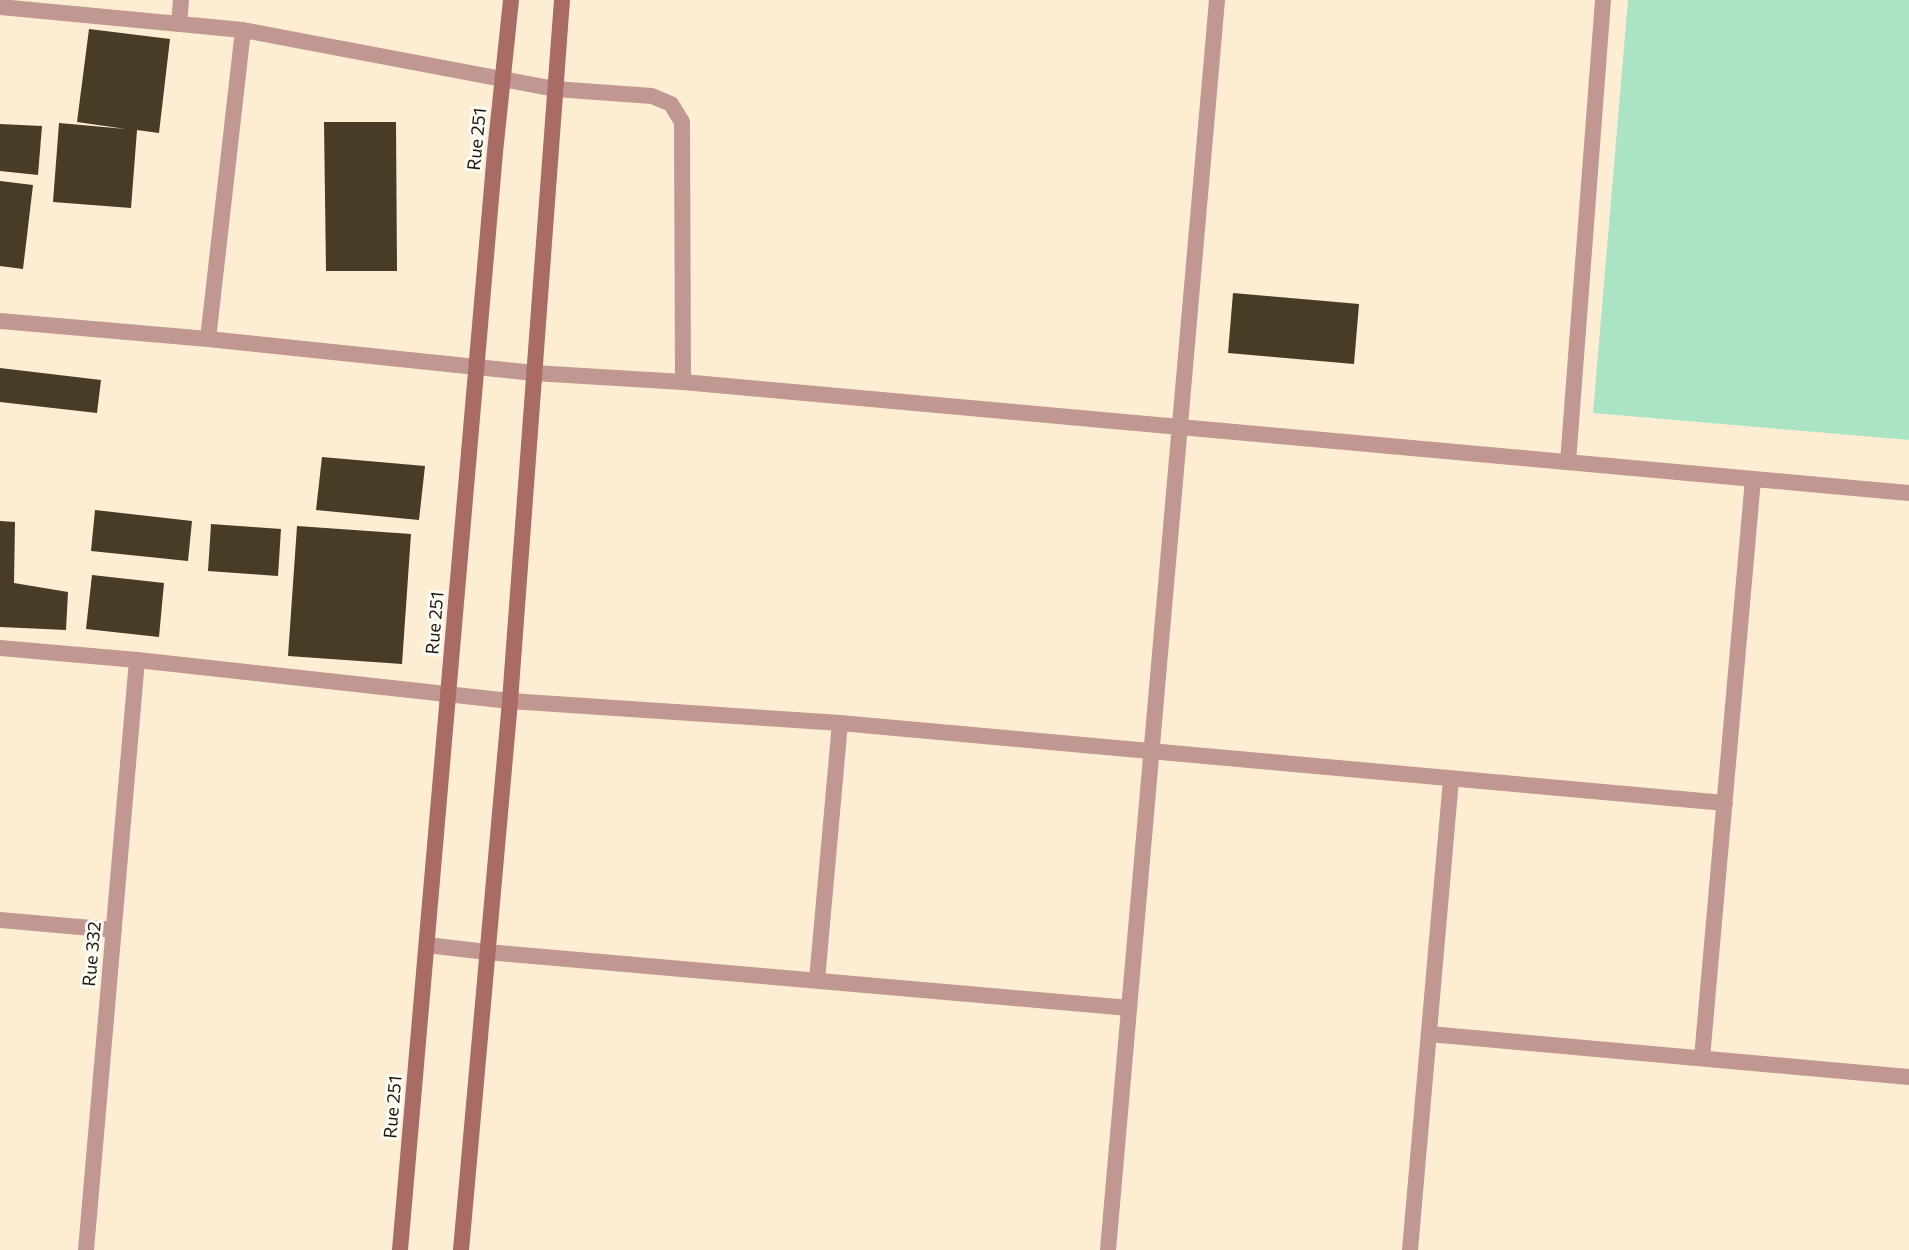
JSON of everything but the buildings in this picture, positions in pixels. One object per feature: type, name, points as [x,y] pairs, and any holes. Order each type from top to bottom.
[{"type":"main road","name":"Rue 251","points":[[400,1250],[495,152],[511,0]]},
{"type":"main road","points":[[460,1250],[510,701],[562,0]]},
{"type":"street","points":[[179,24],[181,0]]},
{"type":"street","points":[[1108,1250],[1217,0]]},
{"type":"street","points":[[1568,462],[1603,0]]},
{"type":"street","points":[[0,7],[243,30],[555,88],[652,96],[671,104],[682,122],[683,382]]},
{"type":"street","points":[[208,339],[243,30]]},
{"type":"street","points":[[0,321],[208,339],[534,373],[683,382],[1909,493]]},
{"type":"street","points":[[1702,1058],[1753,479]]},
{"type":"street","points":[[0,648],[137,660],[510,701],[840,723],[1725,803]]},
{"type":"street","name":"Rue 332","points":[[86,1250],[137,660]]},
{"type":"street","points":[[818,980],[840,723]]},
{"type":"street","points":[[1410,1250],[1451,779]]},
{"type":"street","points":[[0,920],[114,930]]},
{"type":"street","points":[[427,945],[1129,1008]]},
{"type":"street","points":[[1429,1034],[1909,1077]]},
{"type":"green space","points":[[1628,0],[1909,0],[1909,440],[1593,413]]}]
